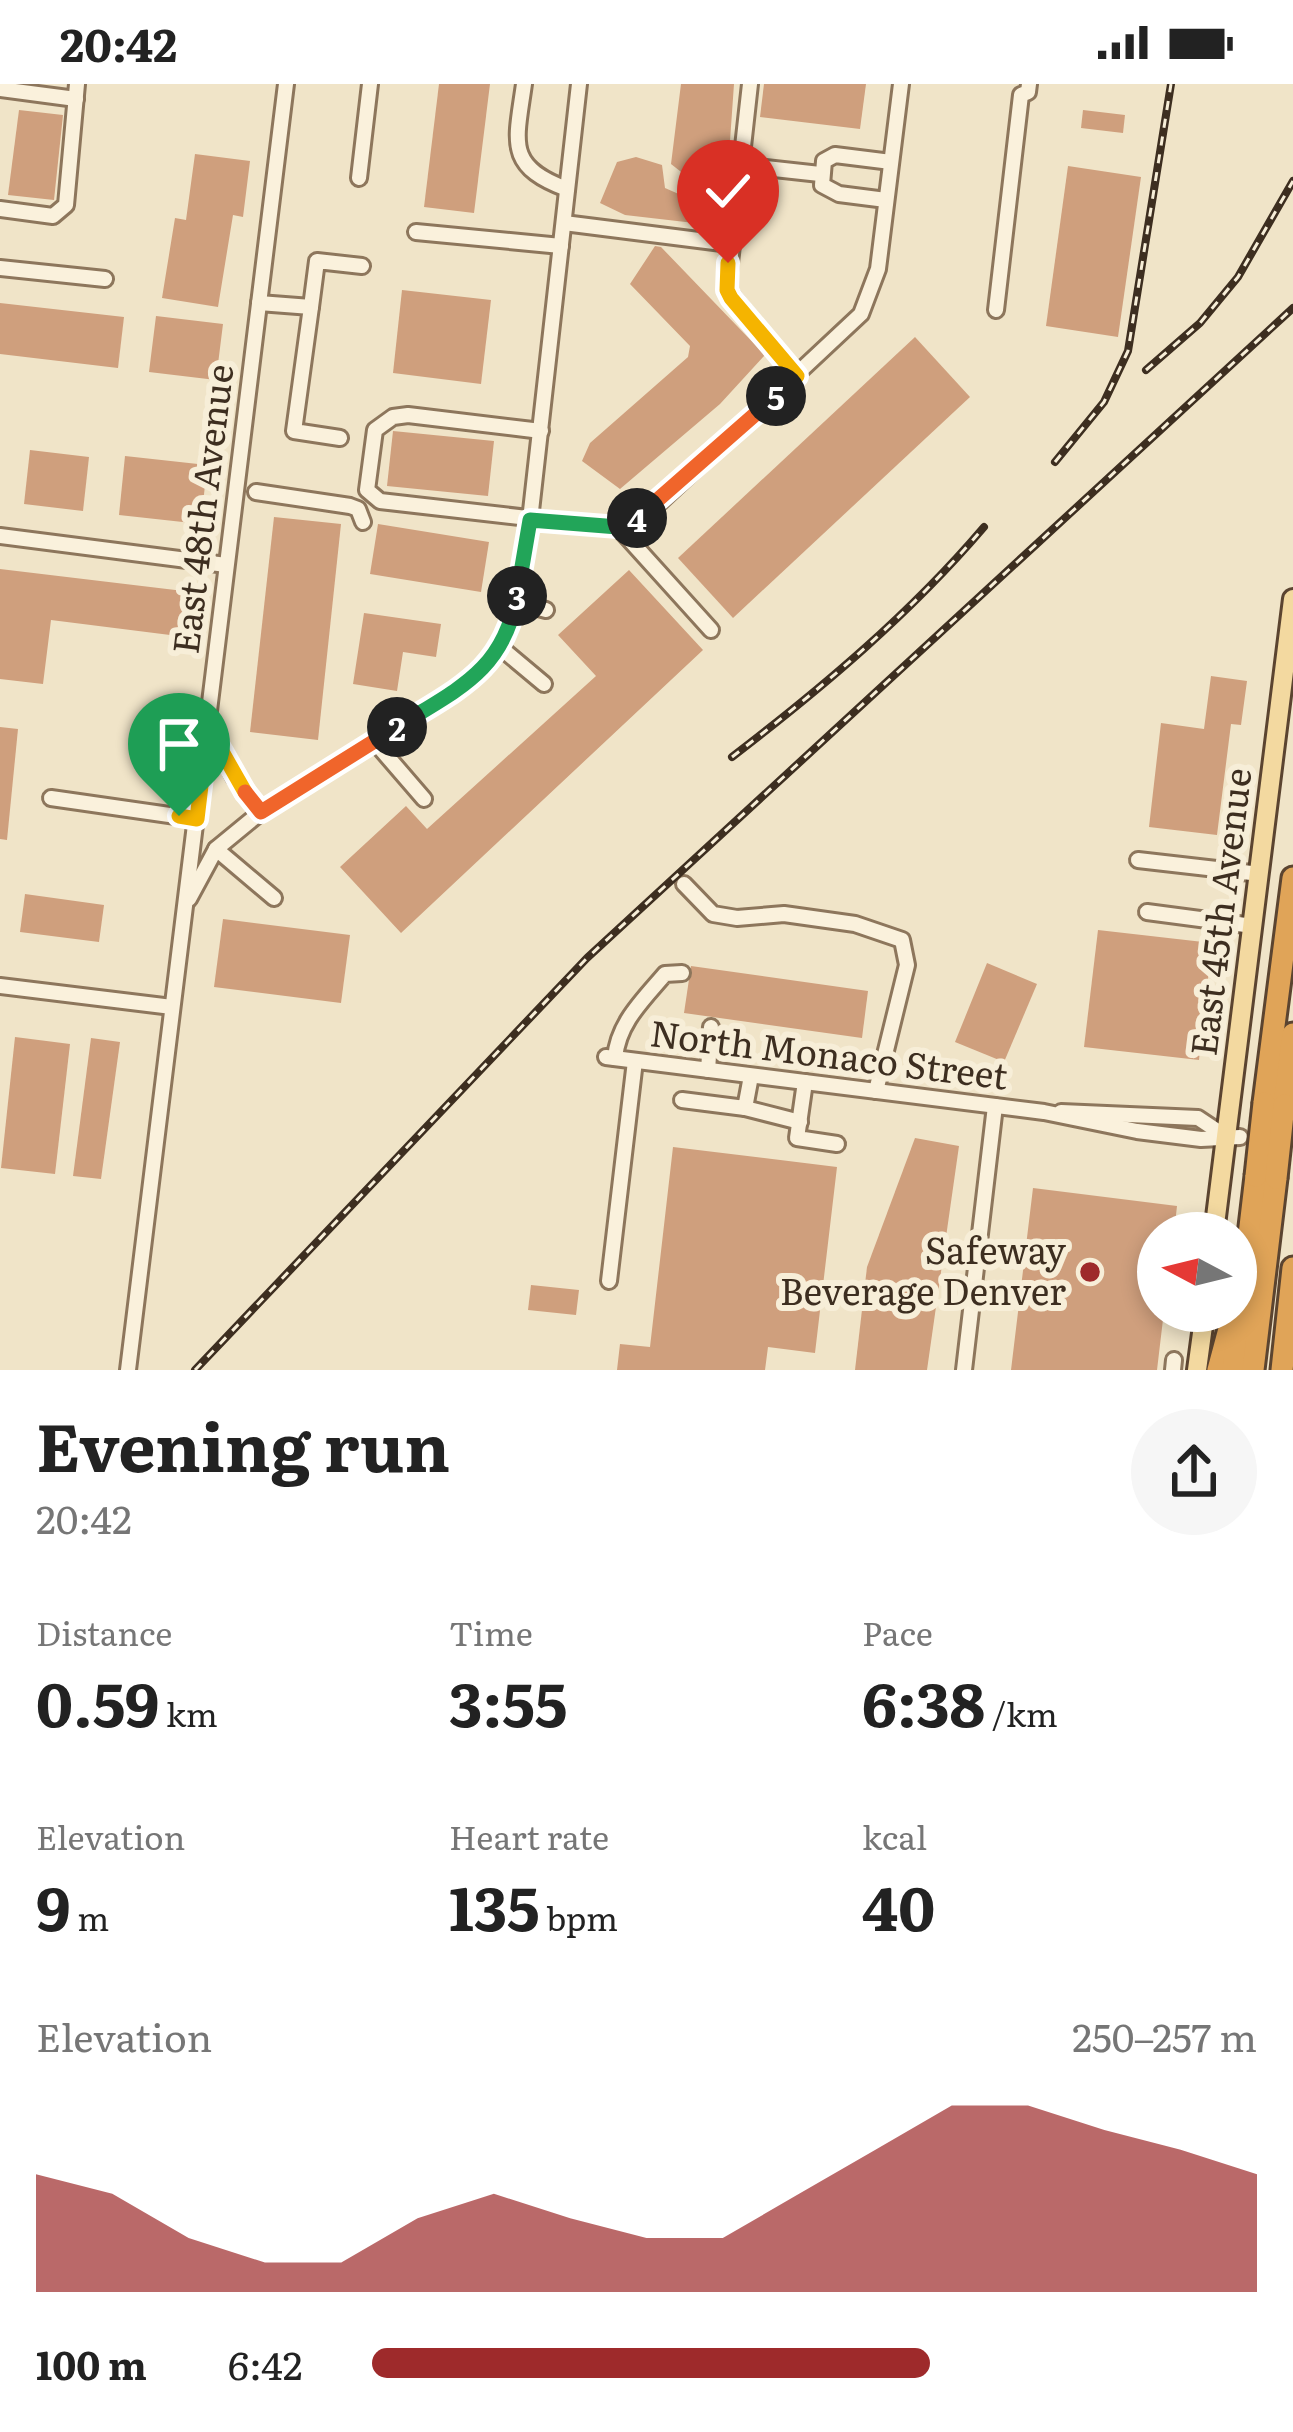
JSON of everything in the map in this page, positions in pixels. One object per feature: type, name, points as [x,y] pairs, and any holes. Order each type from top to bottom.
[{"type":"highway","points":[[1253,1370],[1293,878]]},
{"type":"highway","points":[[1274,1104],[1293,1034]]},
{"type":"highway","points":[[1257,1219],[1266,1177]]},
{"type":"highway","points":[[1282,1370],[1293,1268]]},
{"type":"highway","points":[[1218,1370],[1229,1332]]},
{"type":"highway","points":[[1233,1370],[1238,1332]]},
{"type":"main road","name":"East 45th Avenue","points":[[1218,1212],[1232,1136],[1293,599]]},
{"type":"main road","points":[[1198,1370],[1202,1332]]},
{"type":"street","name":"East 48th Avenue","points":[[128,1370],[286,84]]},
{"type":"street","points":[[359,178],[370,84]]},
{"type":"street","points":[[524,84],[517,136],[521,160],[540,179],[568,190]]},
{"type":"street","points":[[184,909],[216,849],[261,812],[465,684],[501,648],[516,602],[530,520],[579,84]]},
{"type":"street","points":[[750,84],[727,290],[797,376]]},
{"type":"street","points":[[541,431],[393,417],[375,430],[366,481],[371,497],[530,520],[618,527],[659,502],[854,323],[878,269],[901,84]]},
{"type":"street","points":[[996,310],[1021,95],[1028,92],[1029,84]]},
{"type":"street","points":[[0,89],[76,92],[66,205],[53,216],[0,208]]},
{"type":"street","points":[[886,200],[838,194],[822,185],[820,174],[824,161],[835,155],[891,162]]},
{"type":"street","points":[[756,167],[820,174]]},
{"type":"street","points":[[564,223],[730,244]]},
{"type":"street","points":[[416,232],[561,246]]},
{"type":"street","points":[[340,438],[294,431],[317,261],[362,266]]},
{"type":"street","points":[[0,268],[105,279]]},
{"type":"street","points":[[259,303],[311,308]]},
{"type":"street","points":[[256,492],[350,506],[362,515],[363,522]]},
{"type":"street","points":[[618,527],[711,630]]},
{"type":"street","points":[[0,536],[226,565]]},
{"type":"street","points":[[516,602],[547,610]]},
{"type":"street","points":[[501,648],[544,684]]},
{"type":"street","points":[[208,727],[234,777],[261,812]]},
{"type":"street","points":[[374,741],[424,799]]},
{"type":"street","points":[[51,798],[197,819]]},
{"type":"street","points":[[216,849],[274,898]]},
{"type":"street","points":[[1138,860],[1260,874]]},
{"type":"street","points":[[683,884],[713,914],[820,919],[855,924],[902,940],[907,965],[876,1090]]},
{"type":"street","points":[[1147,912],[1253,926]]},
{"type":"street","name":"North Monaco Street","points":[[682,973],[665,974],[617,1035],[610,1058],[1044,1112],[1137,1132],[1201,1139],[1232,1136]]},
{"type":"street","points":[[0,986],[172,1007]]},
{"type":"street","points":[[708,1070],[711,1027]]},
{"type":"street","points":[[608,1281],[635,1060]]},
{"type":"street","points":[[745,1108],[751,1076]]},
{"type":"street","points":[[806,1082],[797,1138],[838,1144]]},
{"type":"street","points":[[682,1100],[800,1121]]},
{"type":"street","points":[[964,1370],[995,1106]]},
{"type":"building","points":[[439,84],[490,84],[474,213],[424,207]]},
{"type":"building","points":[[681,84],[734,84],[729,155],[703,224],[625,215],[600,203],[617,162],[636,157],[662,165],[665,188],[681,195],[685,175],[671,164]]},
{"type":"building","points":[[764,84],[866,84],[860,129],[760,117]]},
{"type":"building","points":[[19,110],[63,115],[54,200],[8,195]]},
{"type":"building","points":[[1083,110],[1125,115],[1123,133],[1081,128]]},
{"type":"building","points":[[195,154],[250,161],[243,217],[233,215],[218,307],[162,298],[175,218],[186,220]]},
{"type":"building","points":[[1068,166],[1141,177],[1118,337],[1046,326]]},
{"type":"building","points":[[655,246],[765,355],[720,404],[620,489],[582,461],[590,443],[688,357],[690,346],[630,284]]},
{"type":"building","points":[[402,290],[491,300],[481,384],[393,373]]},
{"type":"building","points":[[0,303],[124,317],[118,368],[0,354]]},
{"type":"building","points":[[156,316],[223,324],[216,380],[149,372]]},
{"type":"building","points":[[915,337],[970,397],[733,618],[678,558]]},
{"type":"building","points":[[393,431],[494,441],[488,496],[387,486]]},
{"type":"building","points":[[30,450],[89,457],[83,511],[24,504]]},
{"type":"building","points":[[125,456],[207,465],[201,524],[119,515]]},
{"type":"building","points":[[274,517],[341,524],[318,740],[250,732]]},
{"type":"building","points":[[378,524],[489,542],[481,592],[370,574]]},
{"type":"building","points":[[0,569],[192,592],[186,637],[51,620],[43,684],[0,679]]},
{"type":"building","points":[[629,570],[703,650],[401,933],[340,867],[406,806],[427,829],[596,676],[558,635]]},
{"type":"building","points":[[364,613],[441,624],[436,657],[403,652],[397,691],[353,684]]},
{"type":"building","points":[[1211,676],[1247,681],[1241,725],[1231,724],[1217,835],[1149,827],[1161,723],[1204,729]]},
{"type":"building","points":[[0,727],[18,729],[7,840],[0,839]]},
{"type":"building","points":[[25,894],[104,905],[99,942],[20,932]]},
{"type":"building","points":[[223,919],[350,935],[341,1003],[214,987]]},
{"type":"building","points":[[1098,930],[1212,943],[1199,1060],[1084,1047]]},
{"type":"building","points":[[987,963],[1037,984],[1004,1062],[955,1042]]},
{"type":"building","points":[[691,966],[868,991],[862,1038],[684,1013]]},
{"type":"building","points":[[15,1037],[70,1044],[55,1174],[1,1168]]},
{"type":"building","points":[[91,1038],[120,1042],[101,1179],[73,1176]]},
{"type":"building","points":[[915,1138],[959,1146],[927,1370],[855,1370],[867,1267]]},
{"type":"building","points":[[673,1147],[837,1167],[815,1353],[768,1347],[765,1370],[617,1370],[620,1344],[650,1347]]},
{"type":"building","name":"Safeway Beverage Denver","points":[[1033,1188],[1177,1206],[1176,1212],[1137,1212],[1137,1332],[1162,1332],[1157,1370],[1011,1370]]},
{"type":"building","points":[[531,1285],[579,1290],[576,1315],[528,1310]]},
{"type":"railway","points":[[1055,462],[1104,402],[1128,351],[1171,84]]},
{"type":"railway","points":[[1146,370],[1200,323],[1238,277],[1293,181]]},
{"type":"railway","points":[[195,1370],[587,958],[1293,308]]},
{"type":"railway","points":[[732,757],[864,649],[984,527]]},
{"type":"place","name":"Safeway Beverage Denver","points":[[1090,1272]]},
{"type":"route","points":[[179,816],[197,819],[208,727],[221,757],[261,812],[465,684],[493,660],[507,636],[530,520],[618,527],[636,519],[797,376],[731,298],[728,263]]}]
